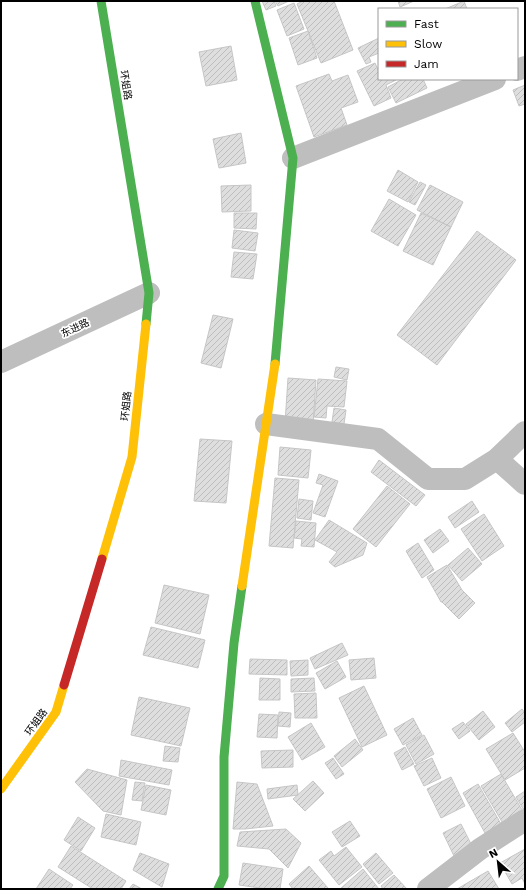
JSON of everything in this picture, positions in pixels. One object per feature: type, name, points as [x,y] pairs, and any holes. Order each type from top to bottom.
[{"type":"main road","name":"环姐路","points":[[1,789],[56,712],[132,457],[149,293],[101,1]]},
{"type":"main road","points":[[218,889],[224,876],[224,757],[234,643],[276,356],[293,158],[255,1]]},
{"type":"street","points":[[293,158],[492,80]]},
{"type":"street","name":"东进路","points":[[1,362],[149,293]]},
{"type":"street","points":[[266,424],[378,439],[428,479],[465,479],[497,459],[525,432]]},
{"type":"street","points":[[497,459],[525,484]]},
{"type":"street","points":[[428,889],[480,849],[525,820]]},
{"type":"building","points":[[262,1],[274,1],[276,6],[266,10]]},
{"type":"building","points":[[275,1],[289,1],[278,6]]},
{"type":"building","points":[[303,1],[334,1],[353,50],[321,63],[297,4]]},
{"type":"building","points":[[398,1],[414,1],[400,7]]},
{"type":"building","points":[[464,1],[467,8],[447,8]]},
{"type":"building","points":[[294,3],[304,29],[287,36],[277,10]]},
{"type":"building","points":[[308,31],[317,58],[298,65],[289,38]]},
{"type":"building","points":[[378,38],[378,53],[369,57],[371,62],[366,64],[358,48]]},
{"type":"building","points":[[231,46],[237,80],[206,86],[199,52]]},
{"type":"building","points":[[375,63],[378,70],[378,80],[396,80],[386,85],[391,98],[374,106],[357,71]]},
{"type":"building","points":[[329,74],[332,81],[348,75],[358,102],[341,108],[347,125],[314,137],[296,86]]},
{"type":"building","points":[[401,80],[423,80],[427,88],[396,103],[388,87]]},
{"type":"building","points":[[525,85],[525,104],[519,106],[513,90]]},
{"type":"building","points":[[241,133],[246,163],[219,168],[213,139]]},
{"type":"building","points":[[398,170],[418,182],[408,202],[387,191]]},
{"type":"building","points":[[420,182],[426,185],[415,205],[409,202]]},
{"type":"building","points":[[251,185],[251,211],[222,212],[221,186]]},
{"type":"building","points":[[430,185],[463,202],[451,227],[417,210]]},
{"type":"building","points":[[389,199],[416,215],[398,246],[371,231]]},
{"type":"building","points":[[234,213],[257,213],[256,229],[234,228]]},
{"type":"building","points":[[421,213],[451,227],[433,265],[403,251]]},
{"type":"building","points":[[234,230],[258,233],[255,251],[232,248]]},
{"type":"building","points":[[477,231],[516,260],[437,365],[397,335]]},
{"type":"building","points":[[234,252],[257,254],[253,279],[231,277]]},
{"type":"building","points":[[213,315],[233,319],[221,368],[201,363]]},
{"type":"building","points":[[336,367],[349,369],[347,380],[334,377]]},
{"type":"building","points":[[288,378],[316,380],[313,425],[285,423]]},
{"type":"building","points":[[318,379],[347,381],[344,407],[327,406],[326,418],[314,417]]},
{"type":"building","points":[[334,408],[346,410],[344,424],[332,422]]},
{"type":"building","points":[[200,439],[232,441],[226,503],[194,501]]},
{"type":"building","points":[[280,447],[311,450],[308,478],[278,475]]},
{"type":"building","points":[[379,460],[425,495],[416,506],[371,472]]},
{"type":"building","points":[[319,474],[338,481],[325,517],[313,513],[323,485],[316,483]]},
{"type":"building","points":[[275,478],[299,480],[293,548],[269,546]]},
{"type":"building","points":[[387,486],[410,504],[376,547],[353,529]]},
{"type":"building","points":[[299,499],[313,501],[311,520],[297,518]]},
{"type":"building","points":[[472,501],[479,512],[455,528],[448,517]]},
{"type":"building","points":[[484,514],[504,546],[482,561],[461,529]]},
{"type":"building","points":[[329,520],[367,543],[363,555],[335,567],[329,562],[337,552],[315,540]]},
{"type":"building","points":[[296,521],[316,523],[314,547],[301,546],[302,539],[294,538]]},
{"type":"building","points":[[440,529],[449,541],[433,553],[424,540]]},
{"type":"building","points":[[418,543],[434,570],[422,578],[406,551]]},
{"type":"building","points":[[468,548],[482,564],[462,581],[448,565]]},
{"type":"building","points":[[447,565],[462,590],[475,603],[459,619],[441,602],[427,577]]},
{"type":"building","points":[[164,585],[209,595],[200,634],[155,623]]},
{"type":"building","points":[[151,627],[205,640],[198,668],[143,655]]},
{"type":"building","points":[[342,643],[348,655],[315,669],[310,658]]},
{"type":"building","points":[[374,658],[376,678],[351,680],[349,660]]},
{"type":"building","points":[[250,659],[287,660],[287,675],[249,674]]},
{"type":"building","points":[[308,660],[308,675],[291,676],[290,661]]},
{"type":"building","points":[[337,661],[346,677],[325,689],[316,673]]},
{"type":"building","points":[[260,678],[280,679],[280,700],[259,700]]},
{"type":"building","points":[[314,678],[315,691],[291,692],[291,679]]},
{"type":"building","points":[[364,686],[387,735],[362,747],[339,698]]},
{"type":"building","points":[[316,693],[317,718],[295,718],[294,694]]},
{"type":"building","points":[[139,697],[190,708],[181,746],[131,735]]},
{"type":"building","points":[[522,709],[525,713],[525,722],[512,732],[505,723]]},
{"type":"building","points":[[483,711],[495,727],[479,740],[466,724]]},
{"type":"building","points":[[279,712],[291,713],[290,727],[278,726]]},
{"type":"building","points":[[259,714],[278,715],[277,738],[257,737]]},
{"type":"building","points":[[413,718],[422,735],[403,745],[394,729]]},
{"type":"building","points":[[463,722],[470,731],[459,739],[452,729]]},
{"type":"building","points":[[311,723],[325,747],[302,760],[288,737]]},
{"type":"building","points":[[513,733],[525,752],[525,768],[505,780],[486,749]]},
{"type":"building","points":[[424,735],[434,754],[416,764],[406,745]]},
{"type":"building","points":[[355,739],[363,750],[342,767],[334,756]]},
{"type":"building","points":[[165,746],[180,748],[178,762],[163,761]]},
{"type":"building","points":[[405,747],[414,764],[402,770],[394,753]]},
{"type":"building","points":[[293,750],[293,767],[262,768],[261,751]]},
{"type":"building","points":[[333,758],[344,774],[336,779],[325,763]]},
{"type":"building","points":[[432,758],[441,778],[424,786],[414,766]]},
{"type":"building","points":[[121,760],[172,770],[169,785],[119,776]]},
{"type":"building","points":[[87,769],[127,780],[121,815],[103,811],[75,782]]},
{"type":"building","points":[[501,774],[525,815],[505,827],[481,786]]},
{"type":"building","points":[[451,777],[465,806],[441,818],[427,789]]},
{"type":"building","points":[[313,781],[324,793],[305,811],[293,799]]},
{"type":"building","points":[[135,782],[145,783],[142,801],[132,800]]},
{"type":"building","points":[[237,782],[257,784],[273,826],[233,829]]},
{"type":"building","points":[[478,784],[501,824],[485,833],[463,793]]},
{"type":"building","points":[[146,785],[171,790],[166,815],[141,810]]},
{"type":"building","points":[[297,785],[298,795],[268,799],[267,789]]},
{"type":"building","points":[[525,791],[525,812],[516,797]]},
{"type":"building","points":[[106,814],[141,822],[136,845],[101,837]]},
{"type":"building","points":[[78,817],[95,828],[81,851],[64,840]]},
{"type":"building","points":[[350,821],[360,836],[342,847],[332,832]]},
{"type":"building","points":[[461,824],[472,846],[454,856],[443,833]]},
{"type":"building","points":[[286,829],[301,843],[288,868],[269,849],[237,846],[240,832]]},
{"type":"building","points":[[71,846],[126,881],[121,889],[93,889],[58,867]]},
{"type":"building","points":[[346,847],[362,867],[339,885],[319,860],[331,851],[334,856]]},
{"type":"building","points":[[525,849],[525,884],[522,878],[512,884],[500,863]]},
{"type":"building","points":[[140,853],[169,864],[162,887],[133,870]]},
{"type":"building","points":[[376,853],[393,873],[379,884],[363,864]]},
{"type":"building","points":[[243,863],[283,869],[280,889],[267,889],[239,885]]},
{"type":"building","points":[[309,866],[328,888],[293,889],[289,884]]},
{"type":"building","points":[[49,869],[73,885],[70,889],[36,889]]},
{"type":"building","points":[[363,869],[379,889],[340,889]]},
{"type":"building","points":[[488,871],[499,889],[457,889]]},
{"type":"building","points":[[394,875],[407,889],[383,889],[381,886]]},
{"type":"building","points":[[133,884],[142,889],[129,889]]},
{"type":"traffic: fast","points":[[101,1],[149,293],[146,324]]},
{"type":"traffic: fast","points":[[255,1],[293,158],[275,364]]},
{"type":"traffic: fast","points":[[218,889],[224,876],[224,757],[234,643],[242,586]]},
{"type":"traffic: slow","points":[[102,559],[132,457],[146,324]]},
{"type":"traffic: slow","points":[[242,586],[275,364]]},
{"type":"traffic: slow","points":[[1,789],[56,712],[64,685]]},
{"type":"traffic: jam","points":[[64,685],[102,559]]}]
